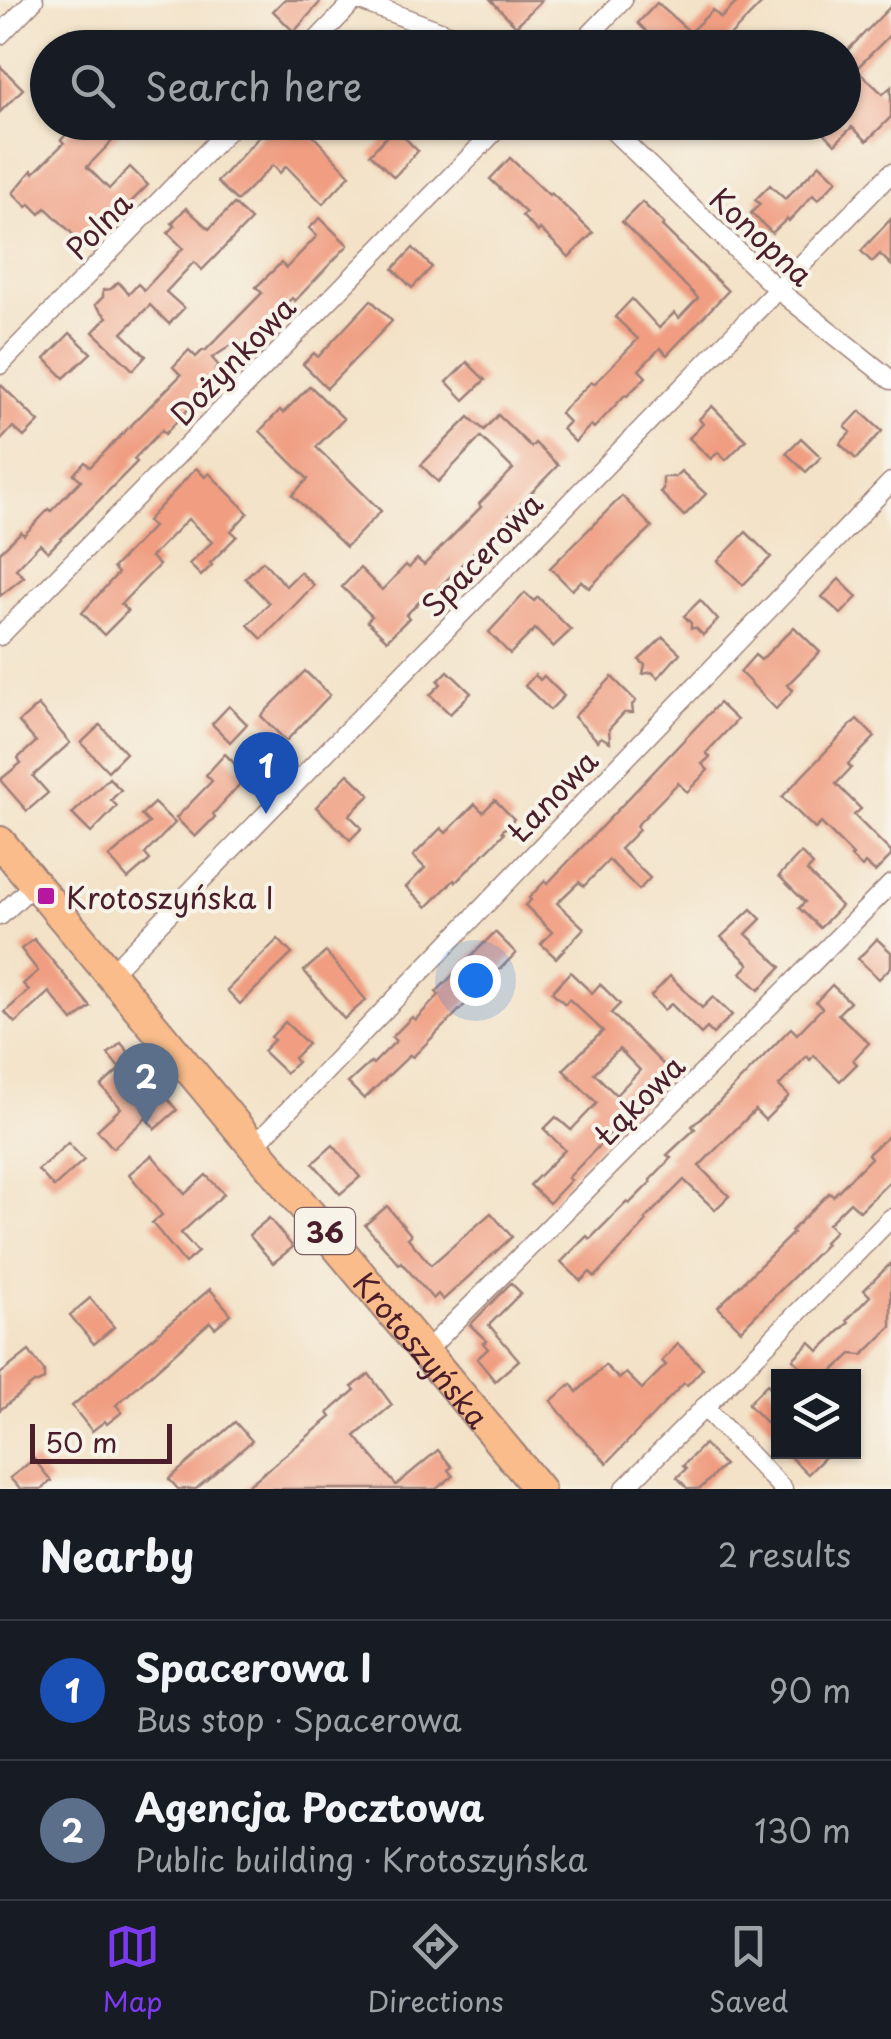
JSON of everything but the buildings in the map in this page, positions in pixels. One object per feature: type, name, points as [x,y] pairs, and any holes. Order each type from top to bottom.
[{"type":"main road","name":"Krotoszyńska","points":[[0,842],[539,1489]]},
{"type":"street","points":[[0,34],[34,0]]},
{"type":"street","points":[[326,30],[356,0],[437,30]]},
{"type":"street","points":[[594,30],[623,0]]},
{"type":"street","name":"Polna","points":[[0,365],[219,140]]},
{"type":"street","name":"Dożynkowa","points":[[0,636],[486,140]]},
{"type":"street","name":"Konopna","points":[[623,140],[776,289],[891,380]]},
{"type":"street","name":"Spacerowa","points":[[110,974],[891,173]]},
{"type":"street","name":"Łanowa","points":[[254,1146],[891,482]]},
{"type":"street","points":[[0,916],[35,883]]},
{"type":"street","name":"Łąkowa","points":[[425,1352],[891,884]]},
{"type":"street","points":[[624,1489],[891,1218]]},
{"type":"street","points":[[704,1407],[783,1489]]},
{"type":"place","name":"Spacerowa I","points":[[266,814]]},
{"type":"place","name":"Krotoszyńska I","points":[[46,896]]},
{"type":"place","name":"Agencja Pocztowa","points":[[146,1125]]}]
